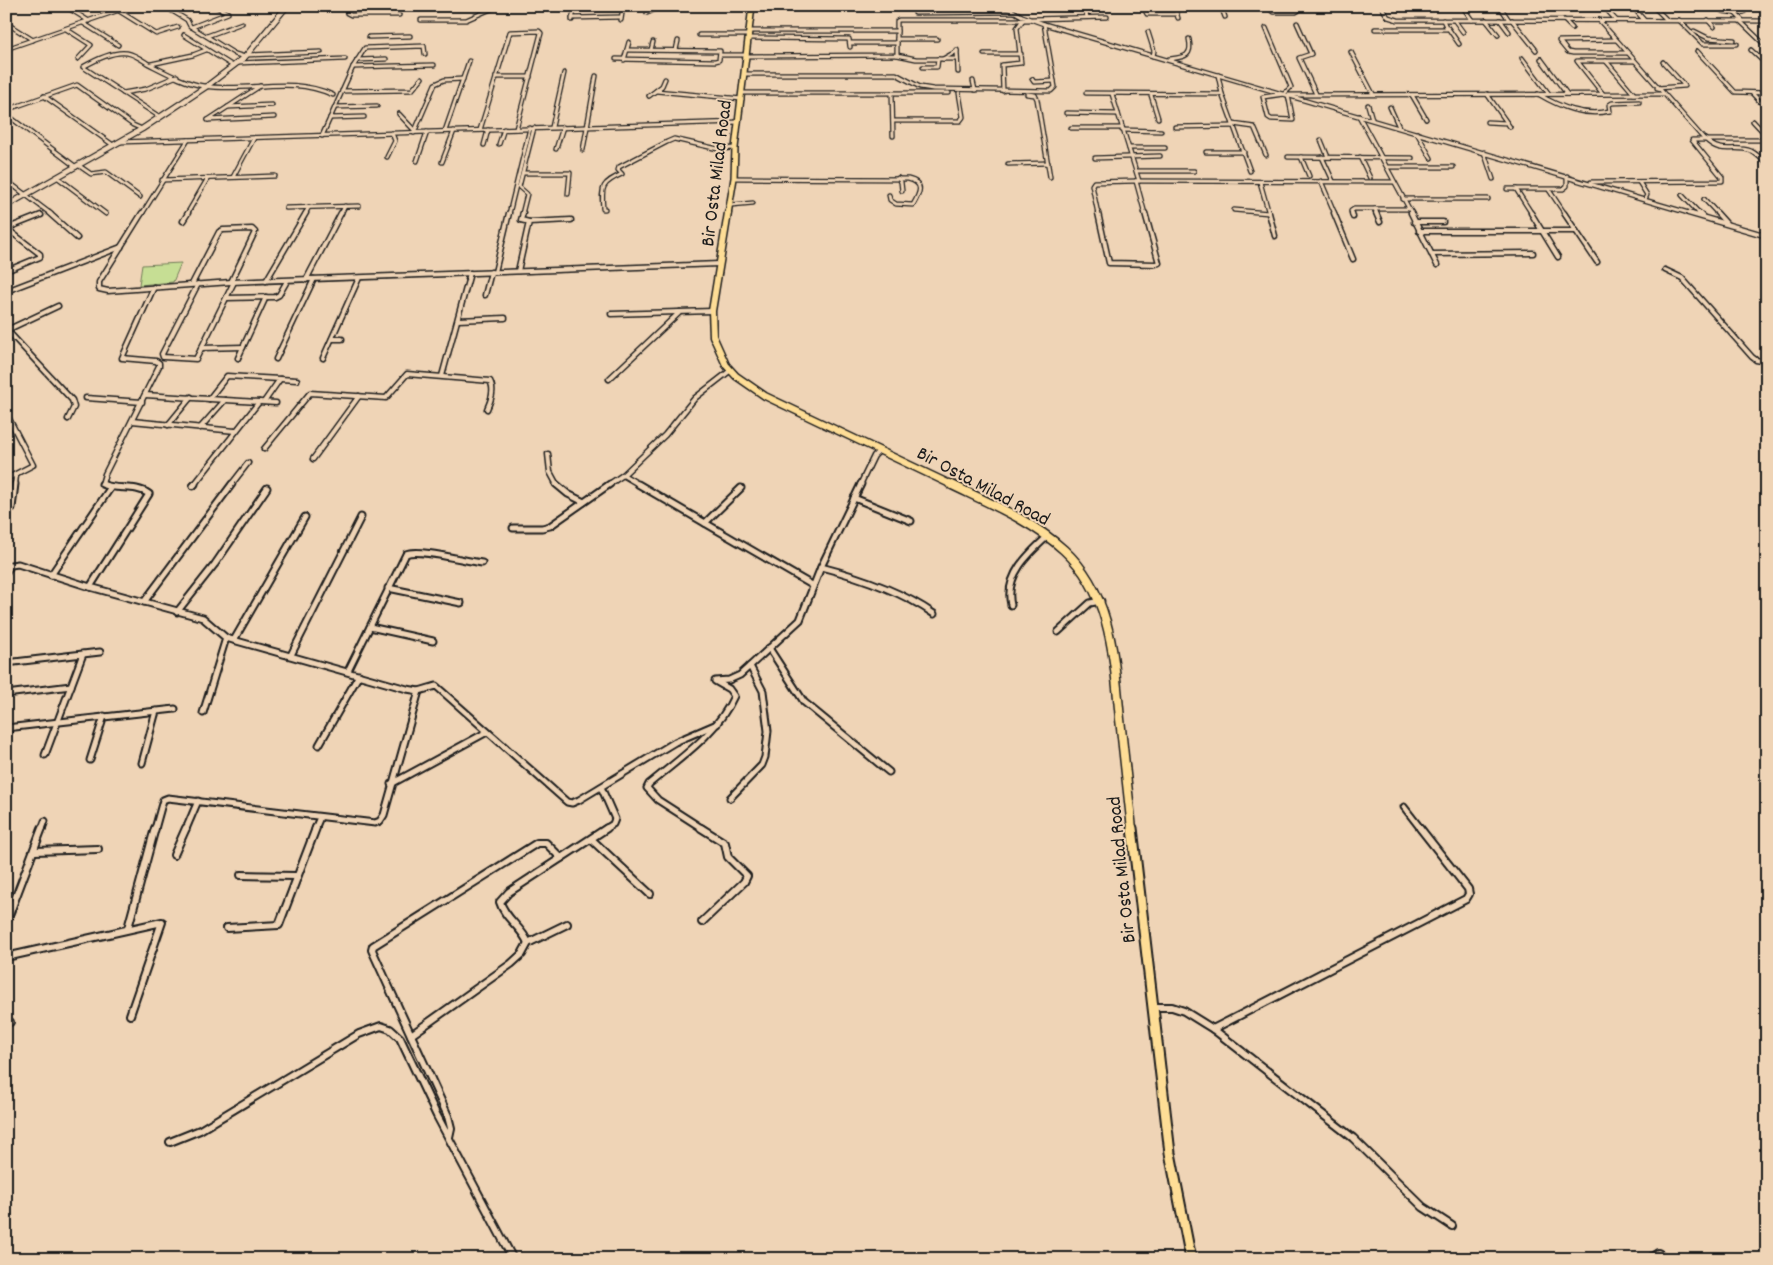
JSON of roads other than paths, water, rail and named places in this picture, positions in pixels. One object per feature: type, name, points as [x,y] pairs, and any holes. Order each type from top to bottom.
[{"type":"main road","points":[[6,206],[142,129],[207,86],[245,56],[287,6]]},
{"type":"main road","name":"Bir Osta Milad Road","points":[[752,6],[735,148],[731,205],[712,311],[713,336],[719,352],[731,370],[749,386],[781,404],[998,507],[1048,536],[1067,553],[1081,570],[1092,584],[1101,601],[1112,641],[1170,1153],[1191,1259]]},
{"type":"street","points":[[6,8],[10,6]]},
{"type":"street","points":[[65,6],[90,21]]},
{"type":"street","points":[[111,6],[157,34],[178,27]]},
{"type":"street","points":[[6,49],[131,6]]},
{"type":"street","points":[[164,6],[187,20],[192,27],[235,54],[245,56],[321,52]]},
{"type":"street","points":[[172,11],[184,6]]},
{"type":"street","points":[[192,27],[228,14],[215,6]]},
{"type":"street","points":[[350,6],[347,13],[351,15],[399,15]]},
{"type":"street","points":[[421,20],[466,20],[498,6]]},
{"type":"street","points":[[575,6],[572,19],[621,18],[623,6]]},
{"type":"street","points":[[646,14],[663,6]]},
{"type":"street","points":[[782,6],[877,9]]},
{"type":"street","points":[[1006,6],[1014,12],[1044,24],[1767,236]]},
{"type":"street","points":[[1087,17],[1085,9],[1088,6]]},
{"type":"street","points":[[1143,6],[1147,14],[1176,14]]},
{"type":"street","points":[[1174,6],[1178,18]]},
{"type":"street","points":[[1221,6],[1225,17]]},
{"type":"street","points":[[1267,6],[1273,12],[1296,12],[1298,11],[1296,6]]},
{"type":"street","points":[[1381,6],[1388,17],[1398,20],[1767,21]]},
{"type":"street","points":[[1462,6],[1472,20]]},
{"type":"street","points":[[1603,6],[1616,20]]},
{"type":"street","points":[[1632,6],[1644,20]]},
{"type":"street","points":[[1653,6],[1667,20]]},
{"type":"street","points":[[1716,6],[1722,11],[1744,12],[1740,6]]},
{"type":"street","points":[[1501,8],[1536,50]]},
{"type":"street","points":[[915,13],[1014,12]]},
{"type":"street","points":[[1735,13],[1764,44]]},
{"type":"street","points":[[896,55],[897,21],[899,20],[1031,20],[1107,17]]},
{"type":"street","points":[[1003,91],[1002,65],[1020,64],[1021,54],[1017,28],[1022,20]]},
{"type":"street","points":[[1398,20],[1405,30]]},
{"type":"street","points":[[1443,20],[1459,44]]},
{"type":"street","points":[[1455,20],[1463,32]]},
{"type":"street","points":[[1486,20],[1498,35]]},
{"type":"street","points":[[1500,20],[1508,32]]},
{"type":"street","points":[[1564,20],[1572,28]]},
{"type":"street","points":[[1599,20],[1657,88],[1710,145],[1719,149],[1753,152],[1767,164]]},
{"type":"street","points":[[1681,20],[1699,36],[1712,39],[1734,40]]},
{"type":"street","points":[[1681,20],[1703,44],[1737,44]]},
{"type":"street","points":[[1708,20],[1714,28]]},
{"type":"street","points":[[83,23],[118,45]]},
{"type":"street","points":[[207,36],[242,23]]},
{"type":"street","points":[[1297,23],[1311,54],[1299,58],[1316,94]]},
{"type":"street","points":[[7,24],[33,40]]},
{"type":"street","points":[[745,74],[896,74],[922,88],[1003,91],[1051,90],[1055,88],[1044,24]]},
{"type":"street","points":[[66,28],[91,45],[78,58]]},
{"type":"street","points":[[1266,28],[1291,87],[1286,94]]},
{"type":"street","points":[[1375,29],[1448,28]]},
{"type":"street","points":[[480,130],[510,32],[538,31],[541,34],[516,129]]},
{"type":"street","points":[[699,35],[897,32]]},
{"type":"street","points":[[1148,32],[1154,51],[1153,56]]},
{"type":"street","points":[[184,35],[206,50],[235,65],[345,59]]},
{"type":"street","points":[[749,35],[849,39],[851,45],[937,38]]},
{"type":"street","points":[[322,136],[353,67],[370,36],[410,36]]},
{"type":"street","points":[[1166,59],[1183,57],[1189,53],[1191,48],[1189,39]]},
{"type":"street","points":[[1616,40],[1558,41],[1568,52],[1573,54],[1627,53]]},
{"type":"street","points":[[676,50],[678,41]]},
{"type":"street","points":[[624,60],[629,42]]},
{"type":"street","points":[[651,50],[653,42]]},
{"type":"street","points":[[364,50],[369,47],[421,46],[426,47],[425,54]]},
{"type":"street","points":[[616,59],[715,62],[719,60],[720,55],[720,50],[718,49],[627,50]]},
{"type":"street","points":[[151,64],[168,59],[192,56],[206,50]]},
{"type":"street","points":[[1751,50],[1767,65]]},
{"type":"street","points":[[943,59],[957,51],[958,72]]},
{"type":"street","points":[[1697,51],[1733,91],[1767,93]]},
{"type":"street","points":[[1351,52],[1373,94]]},
{"type":"street","points":[[160,118],[84,66],[124,53],[177,76],[207,86],[304,86],[321,89],[333,95]]},
{"type":"street","points":[[984,54],[1021,54]]},
{"type":"street","points":[[720,55],[896,55],[910,59],[957,59]]},
{"type":"street","points":[[1522,58],[1549,94]]},
{"type":"street","points":[[357,60],[386,59]]},
{"type":"street","points":[[923,67],[937,67],[938,59]]},
{"type":"street","points":[[1541,59],[1567,94]]},
{"type":"street","points":[[445,131],[469,61]]},
{"type":"street","points":[[1603,94],[1576,63],[1579,61],[1634,61]]},
{"type":"street","points":[[1606,61],[1634,94]]},
{"type":"street","points":[[1657,88],[1685,86],[1663,62]]},
{"type":"street","points":[[353,67],[434,65]]},
{"type":"street","points":[[552,127],[564,73]]},
{"type":"street","points":[[1218,75],[1222,94],[1250,171]]},
{"type":"street","points":[[122,93],[146,89],[177,76]]},
{"type":"street","points":[[583,150],[596,76]]},
{"type":"street","points":[[496,77],[530,77]]},
{"type":"street","points":[[342,90],[412,90],[416,88],[422,78]]},
{"type":"street","points":[[415,132],[435,84],[444,80],[463,79]]},
{"type":"street","points":[[650,96],[656,92],[665,79]]},
{"type":"street","points":[[1032,79],[1034,82],[1054,81]]},
{"type":"street","points":[[973,81],[975,90]]},
{"type":"street","points":[[6,110],[77,85],[133,125],[142,129]]},
{"type":"street","points":[[261,86],[208,120],[274,118]]},
{"type":"street","points":[[656,92],[742,96],[892,93],[1035,95],[1050,177]]},
{"type":"street","points":[[892,93],[893,136]]},
{"type":"street","points":[[893,121],[960,122],[963,118],[960,93]]},
{"type":"street","points":[[1086,93],[1151,95],[1222,94]]},
{"type":"street","points":[[1752,93],[1767,109]]},
{"type":"street","points":[[1112,94],[1137,171],[1137,181],[1158,263],[1111,264],[1109,263],[1091,184],[1096,181],[1137,181],[1260,182],[1333,181],[1394,182]]},
{"type":"street","points":[[1286,94],[1293,120],[1269,118],[1263,97],[1286,94],[1663,94]]},
{"type":"street","points":[[1487,94],[1510,127]]},
{"type":"street","points":[[1538,94],[1562,106],[1593,113],[1610,111],[1608,105],[1612,103],[1639,102]]},
{"type":"street","points":[[1151,95],[1158,118]]},
{"type":"street","points":[[1412,95],[1426,119]]},
{"type":"street","points":[[44,96],[113,145]]},
{"type":"street","points":[[228,107],[272,105]]},
{"type":"street","points":[[1368,105],[1372,119]]},
{"type":"street","points":[[335,107],[376,106]]},
{"type":"street","points":[[1390,107],[1399,127]]},
{"type":"street","points":[[1066,113],[1118,114]]},
{"type":"street","points":[[6,114],[77,166],[91,174],[105,171],[140,197]]},
{"type":"street","points":[[399,114],[415,132]]},
{"type":"street","points":[[1359,116],[1388,167],[1402,199],[1437,265]]},
{"type":"street","points":[[330,118],[364,117]]},
{"type":"street","points":[[1753,121],[1767,136]]},
{"type":"street","points":[[119,142],[739,122]]},
{"type":"street","points":[[1487,122],[1507,123]]},
{"type":"street","points":[[1175,127],[1233,125],[1254,127],[1266,155]]},
{"type":"street","points":[[556,149],[563,127]]},
{"type":"street","points":[[532,128],[524,173],[519,187],[527,194],[521,220],[529,222],[571,220]]},
{"type":"street","points":[[485,295],[532,128]]},
{"type":"street","points":[[1071,128],[1161,131]]},
{"type":"street","points":[[499,144],[504,129]]},
{"type":"street","points":[[484,145],[488,130]]},
{"type":"street","points":[[442,162],[454,131]]},
{"type":"street","points":[[417,161],[427,132]]},
{"type":"street","points":[[388,157],[395,141],[392,133]]},
{"type":"street","points":[[1417,133],[1431,158]]},
{"type":"street","points":[[233,177],[254,138]]},
{"type":"street","points":[[605,209],[603,209],[602,205],[604,187],[607,180],[622,174],[618,170],[619,167],[667,142],[674,139],[718,149],[735,148]]},
{"type":"street","points":[[188,140],[99,282],[98,289],[108,290],[233,282],[719,264]]},
{"type":"street","points":[[1321,140],[1328,157]]},
{"type":"street","points":[[1585,182],[1722,181],[1722,177],[1691,140],[1767,140]]},
{"type":"street","points":[[1129,148],[1166,148]]},
{"type":"street","points":[[1206,152],[1244,152]]},
{"type":"street","points":[[1484,152],[1493,179]]},
{"type":"street","points":[[1096,158],[1160,156]]},
{"type":"street","points":[[1288,157],[1412,158]]},
{"type":"street","points":[[1301,157],[1309,176]]},
{"type":"street","points":[[1322,157],[1333,181]]},
{"type":"street","points":[[1360,157],[1370,178]]},
{"type":"street","points":[[1008,164],[1048,163]]},
{"type":"street","points":[[1388,167],[1453,167]]},
{"type":"street","points":[[1137,171],[1194,171]]},
{"type":"street","points":[[524,173],[570,173],[568,194]]},
{"type":"street","points":[[162,180],[275,176]]},
{"type":"street","points":[[1507,189],[1566,189],[1566,176]]},
{"type":"street","points":[[57,177],[106,214]]},
{"type":"street","points":[[183,220],[208,178]]},
{"type":"street","points":[[734,178],[898,178],[911,179],[918,182],[920,187],[919,195],[913,205],[901,205],[891,202],[889,195]]},
{"type":"street","points":[[898,178],[901,182],[902,192]]},
{"type":"street","points":[[6,180],[77,238]]},
{"type":"street","points":[[1321,181],[1353,259]]},
{"type":"street","points":[[1260,182],[1275,236]]},
{"type":"street","points":[[1639,182],[1647,195],[1645,199]]},
{"type":"street","points":[[1516,189],[1558,258]]},
{"type":"street","points":[[1549,190],[1597,262]]},
{"type":"street","points":[[1682,194],[1702,216]]},
{"type":"street","points":[[1402,199],[1488,199]]},
{"type":"street","points":[[1704,199],[1726,223]]},
{"type":"street","points":[[731,205],[753,204]]},
{"type":"street","points":[[306,280],[346,206]]},
{"type":"street","points":[[286,208],[360,206]]},
{"type":"street","points":[[266,281],[308,207]]},
{"type":"street","points":[[1375,209],[1380,222]]},
{"type":"street","points":[[1353,218],[1352,210],[1407,209]]},
{"type":"street","points":[[1234,210],[1269,213]]},
{"type":"street","points":[[7,228],[41,215]]},
{"type":"street","points":[[518,271],[529,222]]},
{"type":"street","points":[[1414,222],[1444,222]]},
{"type":"street","points":[[6,271],[40,257],[40,254],[7,228]]},
{"type":"street","points":[[192,284],[219,232],[223,230],[254,230],[227,298],[193,360],[164,358],[162,356],[198,284]]},
{"type":"street","points":[[1419,231],[1576,230]]},
{"type":"street","points":[[9,290],[121,247]]},
{"type":"street","points":[[1431,254],[1533,254]]},
{"type":"street","points":[[1665,270],[1682,278],[1722,326],[1752,357],[1756,360],[1767,362]]},
{"type":"street","points":[[442,376],[470,273]]},
{"type":"street","points":[[323,358],[359,278]]},
{"type":"street","points":[[227,298],[279,295],[287,280]]},
{"type":"street","points":[[276,359],[314,280]]},
{"type":"street","points":[[90,587],[149,494],[142,489],[111,487],[102,484],[102,481],[160,363],[122,358],[154,287]]},
{"type":"street","points":[[238,358],[266,297]]},
{"type":"street","points":[[58,306],[7,329],[72,400],[74,407],[68,419]]},
{"type":"street","points":[[611,314],[712,311]]},
{"type":"street","points":[[609,379],[680,312]]},
{"type":"street","points":[[458,320],[505,318]]},
{"type":"street","points":[[332,339],[342,339]]},
{"type":"street","points":[[201,348],[243,347]]},
{"type":"street","points":[[513,528],[546,527],[623,475],[665,435],[695,398],[731,370]]},
{"type":"street","points":[[264,450],[310,392],[388,397],[407,374],[491,382],[493,386],[491,400],[487,410]]},
{"type":"street","points":[[209,398],[227,376],[297,380]]},
{"type":"street","points":[[193,486],[280,379]]},
{"type":"street","points":[[145,394],[276,403]]},
{"type":"street","points":[[313,459],[359,396]]},
{"type":"street","points":[[168,425],[191,397]]},
{"type":"street","points":[[86,398],[142,402]]},
{"type":"street","points":[[200,428],[225,400]]},
{"type":"street","points":[[6,413],[34,465],[6,479]]},
{"type":"street","points":[[132,421],[236,431]]},
{"type":"street","points":[[702,922],[744,882],[747,876],[728,857],[724,843],[658,800],[647,788],[649,784],[717,724],[730,708],[734,696],[729,689],[715,680],[729,680],[740,675],[800,620],[805,611],[812,585],[874,456],[880,450]]},
{"type":"street","points":[[548,454],[548,469],[558,488],[584,502]]},
{"type":"street","points":[[144,602],[248,463]]},
{"type":"street","points":[[12,508],[16,474]]},
{"type":"street","points":[[623,475],[812,585]]},
{"type":"street","points":[[52,575],[111,487]]},
{"type":"street","points":[[177,612],[215,564],[267,488]]},
{"type":"street","points":[[705,523],[741,488]]},
{"type":"street","points":[[854,498],[911,521]]},
{"type":"street","points":[[234,640],[304,517]]},
{"type":"street","points":[[292,655],[361,517]]},
{"type":"street","points":[[1011,605],[1009,591],[1011,582],[1031,551],[1048,536]]},
{"type":"street","points":[[348,671],[403,558],[412,551],[482,563]]},
{"type":"street","points":[[6,572],[16,564],[207,620],[220,635],[226,638],[419,691],[436,686],[567,802],[572,803],[579,800],[675,742],[717,724]]},
{"type":"street","points":[[821,567],[863,580],[921,604],[934,614]]},
{"type":"street","points":[[388,588],[461,603]]},
{"type":"street","points":[[1058,632],[1090,604],[1101,601]]},
{"type":"street","points":[[370,627],[433,641]]},
{"type":"street","points":[[203,713],[226,638]]},
{"type":"street","points":[[769,648],[804,702],[889,772]]},
{"type":"street","points":[[6,663],[100,652]]},
{"type":"street","points":[[45,756],[83,654]]},
{"type":"street","points":[[730,798],[762,765],[765,757],[768,731],[763,691],[762,685],[750,666]]},
{"type":"street","points":[[319,745],[359,674]]},
{"type":"street","points":[[6,694],[71,686]]},
{"type":"street","points":[[128,928],[163,800],[168,798],[198,801],[320,818],[375,823],[380,821],[384,816],[391,784],[419,691]]},
{"type":"street","points":[[6,736],[8,728],[175,709]]},
{"type":"street","points":[[142,763],[156,711]]},
{"type":"street","points":[[90,760],[104,716]]},
{"type":"street","points":[[391,784],[487,732]]},
{"type":"street","points":[[528,943],[527,936],[501,909],[500,902],[509,892],[613,824],[615,819],[601,787]]},
{"type":"street","points":[[174,855],[198,801]]},
{"type":"street","points":[[1213,1029],[1469,896],[1468,889],[1404,807]]},
{"type":"street","points":[[227,928],[279,925],[296,876],[320,818]]},
{"type":"street","points":[[6,923],[45,821]]},
{"type":"street","points":[[591,839],[650,894]]},
{"type":"street","points":[[449,1137],[451,1128],[448,1116],[372,950],[373,946],[537,843],[546,843],[561,858]]},
{"type":"street","points":[[34,850],[98,849]]},
{"type":"street","points":[[241,875],[296,876]]},
{"type":"street","points":[[6,957],[159,921],[163,923],[130,1015]]},
{"type":"street","points":[[411,1035],[511,964],[522,954],[528,943],[567,924]]},
{"type":"street","points":[[1152,1007],[1172,1007],[1184,1011],[1213,1029],[1353,1138],[1423,1207],[1452,1226]]},
{"type":"street","points":[[170,1142],[200,1130],[351,1038],[378,1025],[387,1026],[394,1030],[400,1038],[437,1116],[513,1259]]},
{"type":"street","points":[[1650,1259],[1658,1253],[1668,1259]]},
{"type":"street","points":[[1326,1259],[1332,1259]]}]
